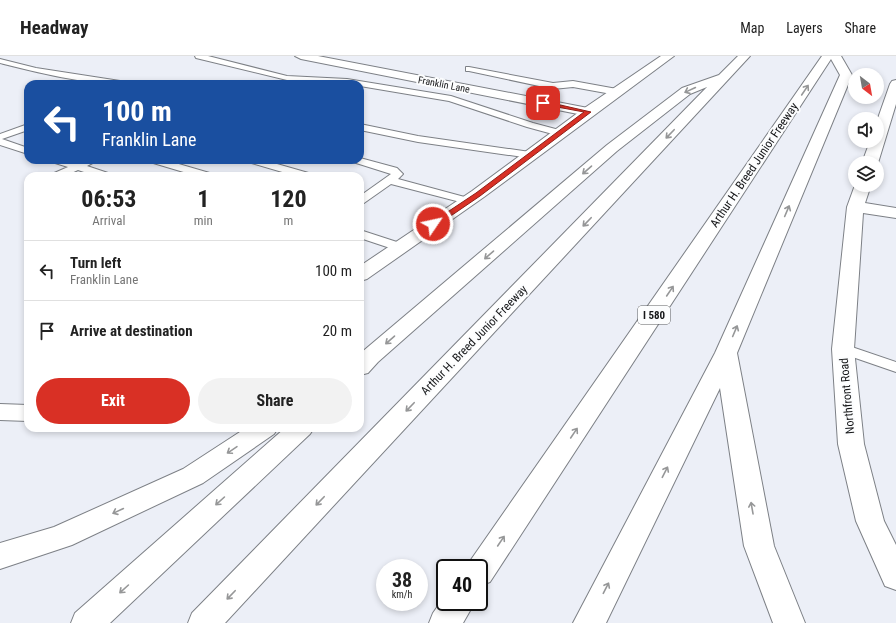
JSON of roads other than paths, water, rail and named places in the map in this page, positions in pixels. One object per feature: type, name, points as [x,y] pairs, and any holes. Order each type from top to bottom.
[{"type":"main road","name":"Franklin Lane","points":[[300,56],[588,112]]},
{"type":"main road","points":[[364,272],[398,247],[468,201],[588,112],[668,56]]},
{"type":"main road","name":"Arthur H. Breed Junior Freeway","points":[[204,623],[744,56]]},
{"type":"main road","name":"Arthur H. Breed Junior Freeway","points":[[488,560],[828,56]]},
{"type":"main road","points":[[588,623],[726,353],[846,75],[835,56]]},
{"type":"main road","points":[[364,362],[612,148],[686,91],[726,76]]},
{"type":"main road","points":[[873,156],[894,99],[896,84]]},
{"type":"main road","name":"Northfront Road","points":[[860,192],[855,208],[843,349],[851,444],[870,521],[896,577]]},
{"type":"main road","points":[[855,208],[896,213]]},
{"type":"main road","points":[[726,353],[759,546],[789,623]]},
{"type":"main road","points":[[0,412],[24,413]]},
{"type":"main road","points":[[0,556],[62,537],[193,476],[259,432]]},
{"type":"main road","points":[[87,623],[297,432]]},
{"type":"main road","points":[[445,623],[454,611]]},
{"type":"lane","points":[[199,56],[287,78],[327,80]]},
{"type":"lane","points":[[0,61],[36,70],[96,80]]},
{"type":"lane","points":[[470,69],[553,86],[573,84],[617,92]]},
{"type":"lane","points":[[364,84],[451,99],[530,125],[560,133]]},
{"type":"lane","points":[[0,137],[24,128]]},
{"type":"lane","points":[[364,128],[418,139],[530,155]]},
{"type":"lane","points":[[0,142],[24,150]]},
{"type":"lane","points":[[364,162],[393,170],[398,174],[390,180],[365,192]]},
{"type":"lane","points":[[68,164],[94,172]]},
{"type":"lane","points":[[65,172],[84,164]]},
{"type":"lane","points":[[168,164],[195,172]]},
{"type":"lane","points":[[266,164],[294,172]]},
{"type":"lane","points":[[390,180],[468,201]]},
{"type":"lane","points":[[364,235],[398,247]]},
{"type":"lane","points":[[843,349],[896,367]]}]
